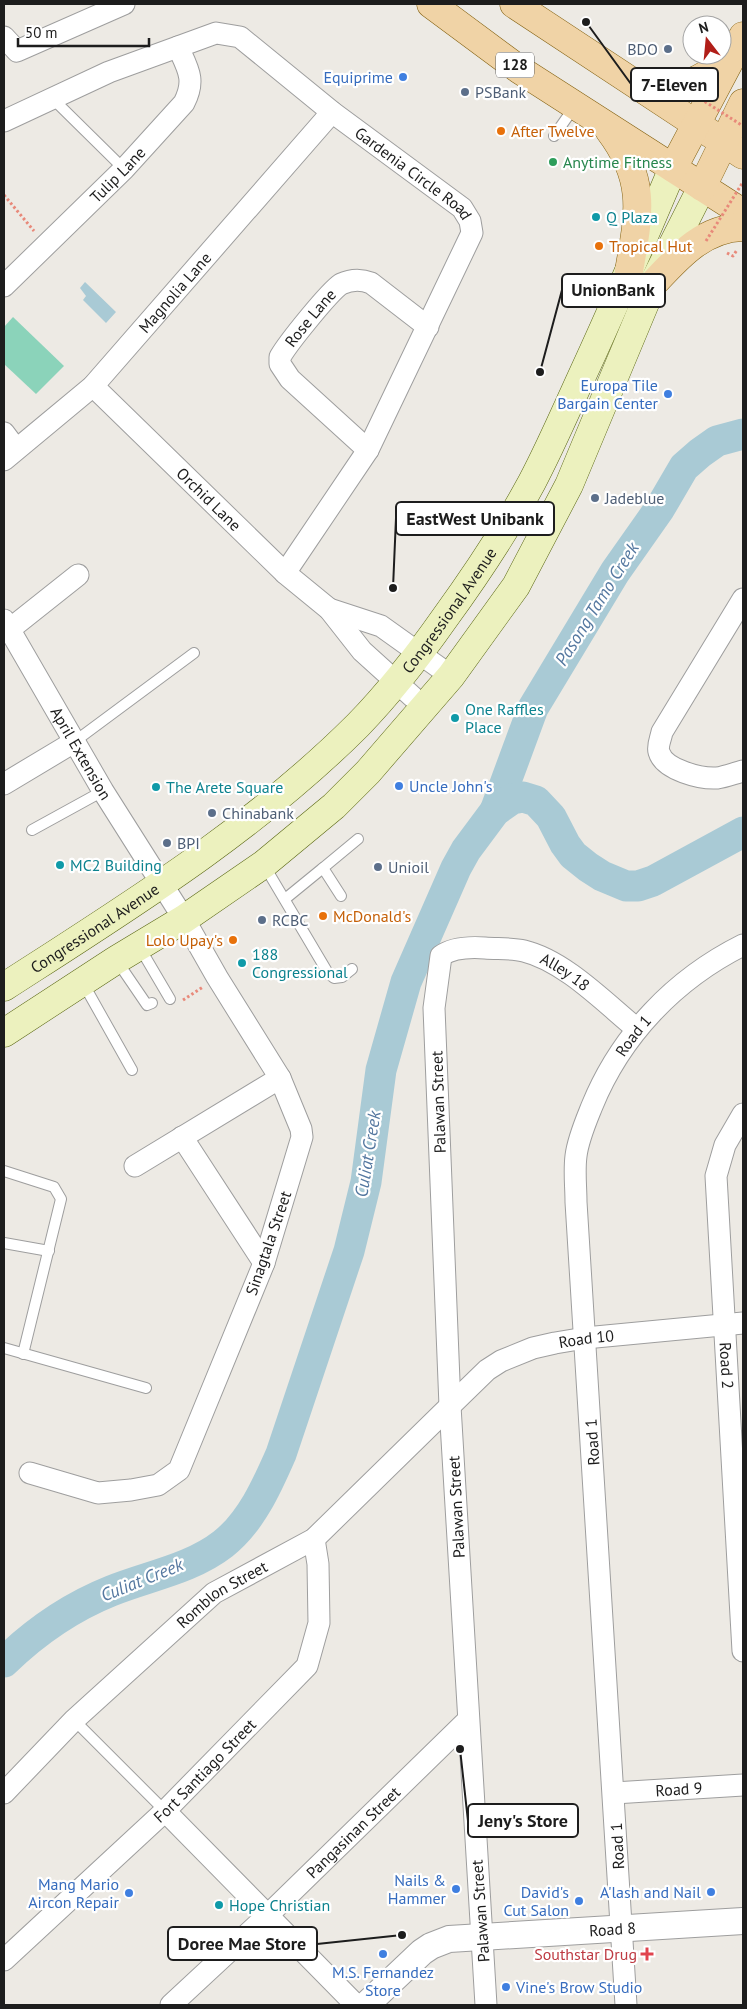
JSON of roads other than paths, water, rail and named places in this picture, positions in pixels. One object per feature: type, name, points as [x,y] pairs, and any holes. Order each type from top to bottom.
[{"type":"main road","name":"128","points":[[431,4],[513,64],[743,213]]},
{"type":"main road","points":[[514,4],[695,124],[737,141]]},
{"type":"main road","points":[[620,74],[655,87],[683,86],[708,74],[740,41]]},
{"type":"main road","name":"Congressional Avenue","points":[[4,1033],[116,960],[184,920],[264,864],[334,806],[368,772],[451,676],[516,586],[569,485],[641,278],[673,168],[740,41]]},
{"type":"main road","name":"Congressional Avenue","points":[[4,987],[162,885],[233,834],[293,785],[358,724],[397,682],[420,654],[480,568],[533,481],[614,307],[641,278],[702,187],[737,141],[743,103]]},
{"type":"main road","points":[[602,121],[628,159],[637,186],[641,278],[684,252],[699,240],[725,229],[743,227]]},
{"type":"street","points":[[8,49],[124,4]]},
{"type":"street","name":"Gardenia Circle Road","points":[[4,121],[109,72],[216,33],[240,37],[332,112],[462,208],[470,221],[472,233],[428,327],[368,450],[285,573]]},
{"type":"street","name":"Tulip Lane","points":[[4,286],[124,169],[184,103],[191,91],[191,79],[178,47]]},
{"type":"street","name":"Magnolia Lane","points":[[8,447],[93,386],[332,112]]},
{"type":"street","name":"Rose Lane","points":[[368,450],[290,380],[280,364],[280,357],[336,288],[352,280],[362,279],[371,283],[428,327]]},
{"type":"street","name":"Orchid Lane","points":[[93,386],[285,573],[329,609],[362,650],[425,708]]},
{"type":"street","points":[[7,625],[78,575]]},
{"type":"street","points":[[743,599],[662,732],[658,749],[661,757],[669,764],[692,775],[719,778],[743,771]]},
{"type":"street","name":"Orchid Lane","points":[[329,609],[381,626],[451,676]]},
{"type":"street","name":"April Extension","points":[[7,625],[103,791],[162,885]]},
{"type":"street","points":[[4,784],[74,742]]},
{"type":"street","name":"Sinagtala Street","points":[[30,1473],[98,1493],[158,1485],[179,1470],[264,1263],[302,1137],[301,1128],[280,1078],[162,885]]},
{"type":"street","name":"Road 1","points":[[626,2005],[576,1202],[576,1156],[586,1122],[599,1089],[616,1058],[637,1029],[663,1001],[692,976],[724,955],[743,946]]},
{"type":"street","name":"Alley 18","points":[[434,1008],[441,956],[446,952],[478,948],[524,951],[547,960],[567,972],[637,1029]]},
{"type":"street","name":"Palawan Street","points":[[434,1008],[450,1406],[486,2005]]},
{"type":"street","points":[[135,1166],[280,1078]]},
{"type":"street","name":"Road 2","points":[[743,1114],[725,1144],[716,1176],[734,1324],[743,1651]]},
{"type":"street","points":[[182,1137],[264,1263]]},
{"type":"street","name":"Road 10","points":[[450,1406],[487,1370],[500,1361],[533,1348],[585,1338],[734,1324]]},
{"type":"street","name":"Romblon Street","points":[[4,1793],[74,1720],[214,1592],[314,1539],[450,1406]]},
{"type":"street","name":"Fort Santiago Street","points":[[4,1960],[165,1811],[307,1666],[319,1623],[318,1564],[314,1539]]},
{"type":"street","name":"Pangasinan Street","points":[[171,2005],[268,1915],[468,1720]]},
{"type":"street","name":"Road 9","points":[[614,1793],[743,1785]]},
{"type":"street","points":[[165,1811],[356,2005]]},
{"type":"street","name":"Road 8","points":[[366,2005],[414,1959],[431,1946],[449,1939],[743,1921]]},
{"type":"lane","points":[[52,98],[124,169]]},
{"type":"lane","points":[[554,136],[575,105]]},
{"type":"lane","points":[[586,294],[614,307]]},
{"type":"lane","points":[[74,742],[194,653]]},
{"type":"lane","points":[[32,830],[103,791]]},
{"type":"lane","points":[[285,899],[358,839]]},
{"type":"lane","points":[[264,864],[328,973],[334,978],[342,977],[352,969]]},
{"type":"lane","points":[[323,868],[341,896]]},
{"type":"lane","points":[[140,947],[174,1001]]},
{"type":"lane","points":[[116,960],[147,1005],[152,1003]]},
{"type":"lane","points":[[82,983],[132,1070]]},
{"type":"lane","points":[[4,1171],[54,1187],[61,1199],[23,1354]]},
{"type":"lane","points":[[4,1243],[49,1251]]},
{"type":"lane","points":[[4,1348],[146,1388]]},
{"type":"lane","points":[[74,1720],[165,1811]]},
{"type":"water","points":[[85,282],[116,312],[106,323],[83,300],[86,296],[80,288]]},
{"type":"waterway","name":"Pasong Tamo Creek","points":[[495,811],[533,708],[615,572],[660,508],[684,467],[717,441],[743,434]]},
{"type":"waterway","name":"Culiat Creek","points":[[4,1662],[28,1640],[54,1621],[96,1597],[183,1566],[211,1553],[233,1535],[257,1503],[281,1454],[349,1251],[366,1182],[381,1070],[406,982],[456,868],[466,850],[495,811],[512,799],[523,797],[536,801],[551,817],[573,855],[602,876],[626,886],[638,886],[653,881],[743,832]]},
{"type":"place","name":"7-Eleven","points":[[586,22]]},
{"type":"place","name":"BDO","points":[[668,49]]},
{"type":"place","name":"Equiprime","points":[[403,77]]},
{"type":"place","name":"PSBank","points":[[465,92]]},
{"type":"place","name":"After Twelve","points":[[501,131]]},
{"type":"place","name":"Anytime Fitness","points":[[553,162]]},
{"type":"place","name":"Q Plaza","points":[[596,217]]},
{"type":"place","name":"Tropical Hut","points":[[599,246]]},
{"type":"place","name":"UnionBank","points":[[540,372]]},
{"type":"place","name":"Europa Tile Bargain Center","points":[[668,394]]},
{"type":"place","name":"Jadeblue","points":[[595,498]]},
{"type":"place","name":"EastWest Unibank","points":[[393,588]]},
{"type":"place","name":"One Raffles Place","points":[[455,718]]},
{"type":"place","name":"Uncle John's","points":[[399,786]]},
{"type":"place","name":"The Arete Square","points":[[156,787]]},
{"type":"place","name":"Chinabank","points":[[212,813]]},
{"type":"place","name":"BPI","points":[[167,843]]},
{"type":"place","name":"MC2 Building","points":[[60,865]]},
{"type":"place","name":"Unioil","points":[[378,867]]},
{"type":"place","name":"McDonald's","points":[[323,916]]},
{"type":"place","name":"RCBC","points":[[262,920]]},
{"type":"place","name":"Lolo Upay's","points":[[233,940]]},
{"type":"place","name":"188 Congressional","points":[[242,963]]},
{"type":"place","name":"Jeny's Store","points":[[460,1749]]},
{"type":"place","name":"Nails & Hammer","points":[[456,1889]]},
{"type":"place","name":"A'lash and Nail","points":[[711,1892]]},
{"type":"place","name":"Mang Mario Aircon Repair","points":[[129,1893]]},
{"type":"place","name":"David's Cut Salon","points":[[579,1901]]},
{"type":"place","name":"Hope Christian","points":[[219,1905]]},
{"type":"place","name":"Doree Mae Store","points":[[402,1935]]},
{"type":"place","name":"M.S. Fernandez Store","points":[[383,1954]]},
{"type":"place","name":"Southstar Drug","points":[[647,1954]]},
{"type":"place","name":"Vine's Brow Studio","points":[[506,1987]]}]
